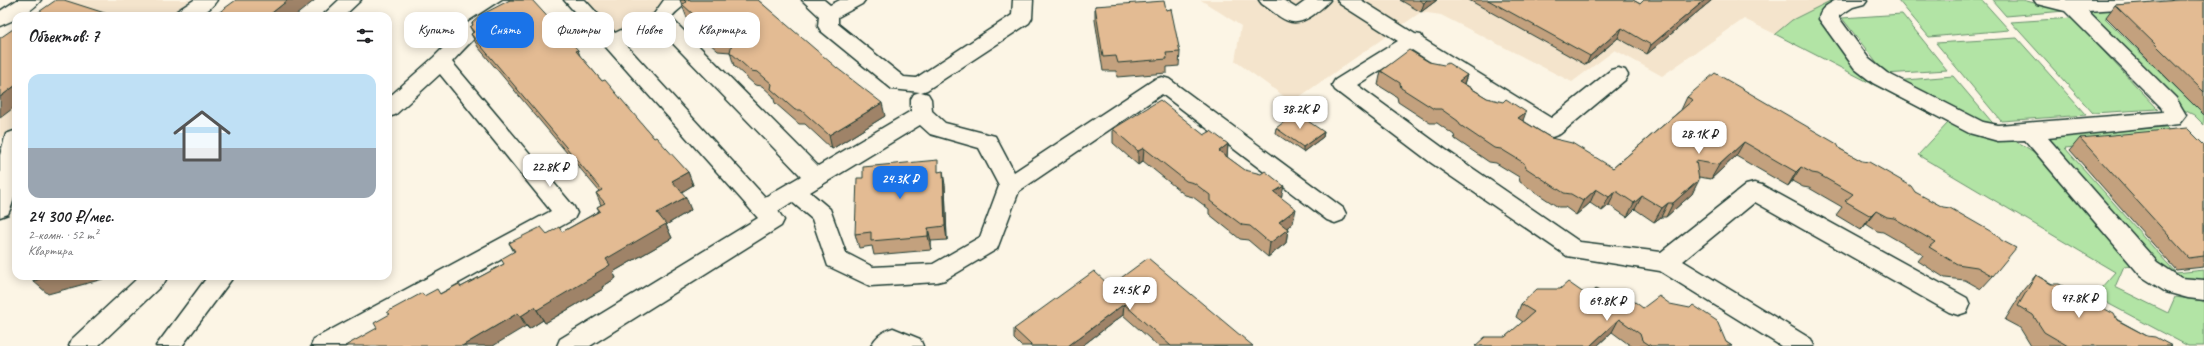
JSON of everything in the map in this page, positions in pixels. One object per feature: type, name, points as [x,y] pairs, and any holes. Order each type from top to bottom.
[{"type":"street","points":[[0,20],[30,0]]},
{"type":"street","points":[[190,12],[207,0]]},
{"type":"street","points":[[337,12],[351,0]]},
{"type":"street","points":[[392,106],[441,62],[476,25],[495,11],[519,0]]},
{"type":"street","points":[[574,0],[585,12]]},
{"type":"street","points":[[666,12],[670,5],[679,0]]},
{"type":"street","points":[[812,0],[829,14]]},
{"type":"street","points":[[829,14],[855,0]]},
{"type":"street","points":[[829,14],[828,26],[899,84],[920,85],[1022,18],[1023,0]]},
{"type":"street","points":[[1269,0],[1296,17],[1320,0]]},
{"type":"street","points":[[1348,0],[1414,40],[1552,129],[1618,75]]},
{"type":"street","points":[[1857,0],[1834,8],[1829,13],[1829,19],[1870,72],[1977,128],[1998,133],[2030,132],[2164,121],[2172,119],[2175,115],[2168,103],[2071,6]]},
{"type":"street","points":[[2044,0],[2071,6],[2162,0]]},
{"type":"street","points":[[676,34],[816,177]]},
{"type":"street","points":[[1414,40],[1342,85],[1438,156],[1575,250],[1665,262],[1802,346]]},
{"type":"street","points":[[569,346],[773,220],[614,44]]},
{"type":"street","points":[[323,346],[350,340],[566,213],[441,62]]},
{"type":"street","points":[[794,191],[822,215],[836,259],[870,277],[937,273],[989,243],[1010,186],[1162,84],[1335,214]]},
{"type":"street","points":[[920,85],[922,114],[938,129],[987,142],[1010,186]]},
{"type":"street","points":[[763,209],[922,114]]},
{"type":"street","points":[[2030,132],[2149,268],[2162,280],[2175,287],[2204,290]]},
{"type":"street","points":[[0,208],[10,142]]},
{"type":"street","points":[[1665,262],[1754,191],[1958,305]]},
{"type":"street","points":[[81,346],[152,280]]},
{"type":"street","points":[[168,346],[219,280]]},
{"type":"street","points":[[883,346],[893,338],[911,346]]},
{"type":"shaded area","points":[[63,0],[190,0],[174,12],[45,12]]},
{"type":"shaded area","points":[[579,0],[691,0],[667,12],[622,12],[622,34],[616,37],[614,35],[614,12],[591,12]]},
{"type":"shaded area","points":[[1201,0],[1832,0],[1792,20],[1775,34],[1744,19],[1662,76],[1615,50],[1572,82],[1441,15],[1421,12],[1292,102],[1235,61],[1241,26]]},
{"type":"shaded area","points":[[12,34],[12,129],[0,138],[0,42]]},
{"type":"green space","points":[[1832,0],[1838,0],[1822,10],[1821,18],[1855,65],[2023,145],[2040,156],[2133,265],[2124,266],[2115,287],[2168,313],[2175,297],[2204,301],[2204,346],[2188,346],[2094,296],[2115,272],[1918,155],[1948,123],[1775,34],[1792,20]]},
{"type":"green space","points":[[1898,0],[1982,0],[2009,30],[1929,37]]},
{"type":"green space","points":[[1992,0],[2023,0],[2065,11],[2006,16]]},
{"type":"green space","points":[[2185,4],[2198,10],[2105,18],[2204,115],[2204,125],[2194,115],[2184,110],[2085,11]]},
{"type":"green space","points":[[1902,14],[1947,70],[1885,74],[1842,18]]},
{"type":"green space","points":[[2072,18],[2158,109],[2093,113],[2011,22]]},
{"type":"green space","points":[[2017,38],[2086,115],[2001,121],[1936,43]]},
{"type":"green space","points":[[1953,76],[1997,128],[1986,126],[1894,81]]},
{"type":"green space","points":[[2166,127],[2176,137],[2065,148],[2176,273],[2204,270],[2204,281],[2197,282],[2168,275],[2049,141],[2050,137],[2054,136]]},
{"type":"building","points":[[56,0],[64,0],[102,12],[39,12]]},
{"type":"building","points":[[236,0],[288,0],[273,12],[220,12]]},
{"type":"building","points":[[510,0],[532,0],[543,12],[542,48],[576,48],[578,50],[576,51],[602,81],[605,80],[654,138],[656,137],[688,172],[672,181],[686,197],[657,213],[666,224],[606,259],[610,265],[595,274],[596,275],[537,310],[535,307],[521,316],[518,313],[462,346],[345,346],[377,328],[374,323],[390,314],[387,312],[422,293],[424,296],[437,289],[440,294],[459,284],[461,287],[504,264],[501,259],[515,251],[509,243],[541,227],[547,234],[559,227],[562,232],[600,211],[597,207],[605,203],[596,193],[602,190],[483,48],[534,48],[534,12],[487,12]]},
{"type":"building","points":[[684,0],[758,0],[837,68],[882,103],[829,135],[801,110],[795,110],[771,89],[772,84],[758,72],[751,71],[730,52],[731,48],[760,48],[760,12],[691,12],[682,4],[686,2]]},
{"type":"building","points":[[1419,0],[1427,0],[1424,3]]},
{"type":"building","points":[[1488,0],[1633,0],[1640,4],[1644,0],[1705,0],[1651,45],[1622,28],[1590,56]]},
{"type":"building","points":[[2180,0],[2204,0],[2204,92],[2115,5]]},
{"type":"building","points":[[1164,1],[1166,10],[1171,9],[1180,52],[1166,53],[1167,59],[1118,63],[1116,56],[1103,57],[1095,6]]},
{"type":"building","points":[[476,19],[476,40],[471,34],[474,32],[470,27],[473,25],[472,23]]},
{"type":"building","points":[[12,30],[12,88],[0,97],[0,38]]},
{"type":"building","points":[[1409,50],[1429,62],[1444,65],[1448,63],[1467,75],[1459,81],[1487,98],[1503,102],[1506,99],[1526,112],[1518,118],[1551,138],[1572,143],[1613,168],[1693,100],[1687,97],[1715,73],[1837,144],[1840,149],[1862,161],[1869,162],[1911,186],[1915,192],[1943,207],[1950,208],[1997,235],[2001,240],[2016,248],[1993,276],[1977,267],[1957,264],[1929,247],[1935,242],[1894,218],[1887,217],[1876,211],[1871,216],[1845,201],[1853,194],[1818,174],[1812,173],[1801,167],[1796,172],[1744,142],[1719,165],[1696,161],[1699,180],[1673,203],[1668,203],[1662,208],[1642,196],[1634,203],[1616,191],[1609,197],[1596,189],[1583,201],[1571,194],[1564,193],[1526,168],[1524,163],[1501,149],[1494,148],[1460,125],[1458,121],[1441,109],[1434,109],[1401,88],[1400,83],[1381,71]]},
{"type":"building","points":[[1160,100],[1204,135],[1211,131],[1228,144],[1219,151],[1245,170],[1261,174],[1265,171],[1284,186],[1274,192],[1296,209],[1279,222],[1288,229],[1270,243],[1250,226],[1242,225],[1210,201],[1210,195],[1194,183],[1186,181],[1144,148],[1138,151],[1113,129]]},
{"type":"building","points":[[1296,113],[1324,132],[1303,147],[1276,128]]},
{"type":"building","points":[[2187,128],[2204,145],[2204,256],[2189,258],[2080,138]]},
{"type":"building","points":[[938,160],[938,172],[943,171],[945,226],[928,228],[928,236],[871,241],[871,232],[855,234],[857,178],[863,178],[863,167]]},
{"type":"building","points":[[1148,258],[1253,346],[1171,346],[1124,304],[1068,346],[1030,346],[1031,345],[1014,329],[1094,271],[1110,286]]},
{"type":"building","points":[[2036,275],[2051,284],[2059,284],[2114,314],[2117,320],[2147,336],[2155,337],[2172,346],[2068,346],[2044,332],[2033,315],[2018,306]]},
{"type":"building","points":[[1568,282],[1588,296],[1596,289],[1623,308],[1631,299],[1643,308],[1659,296],[1670,304],[1690,308],[1693,305],[1717,321],[1726,342],[1732,346],[1651,346],[1642,340],[1640,334],[1619,319],[1590,346],[1475,346],[1485,337],[1505,337],[1534,312],[1521,304],[1537,289],[1560,289]]}]
